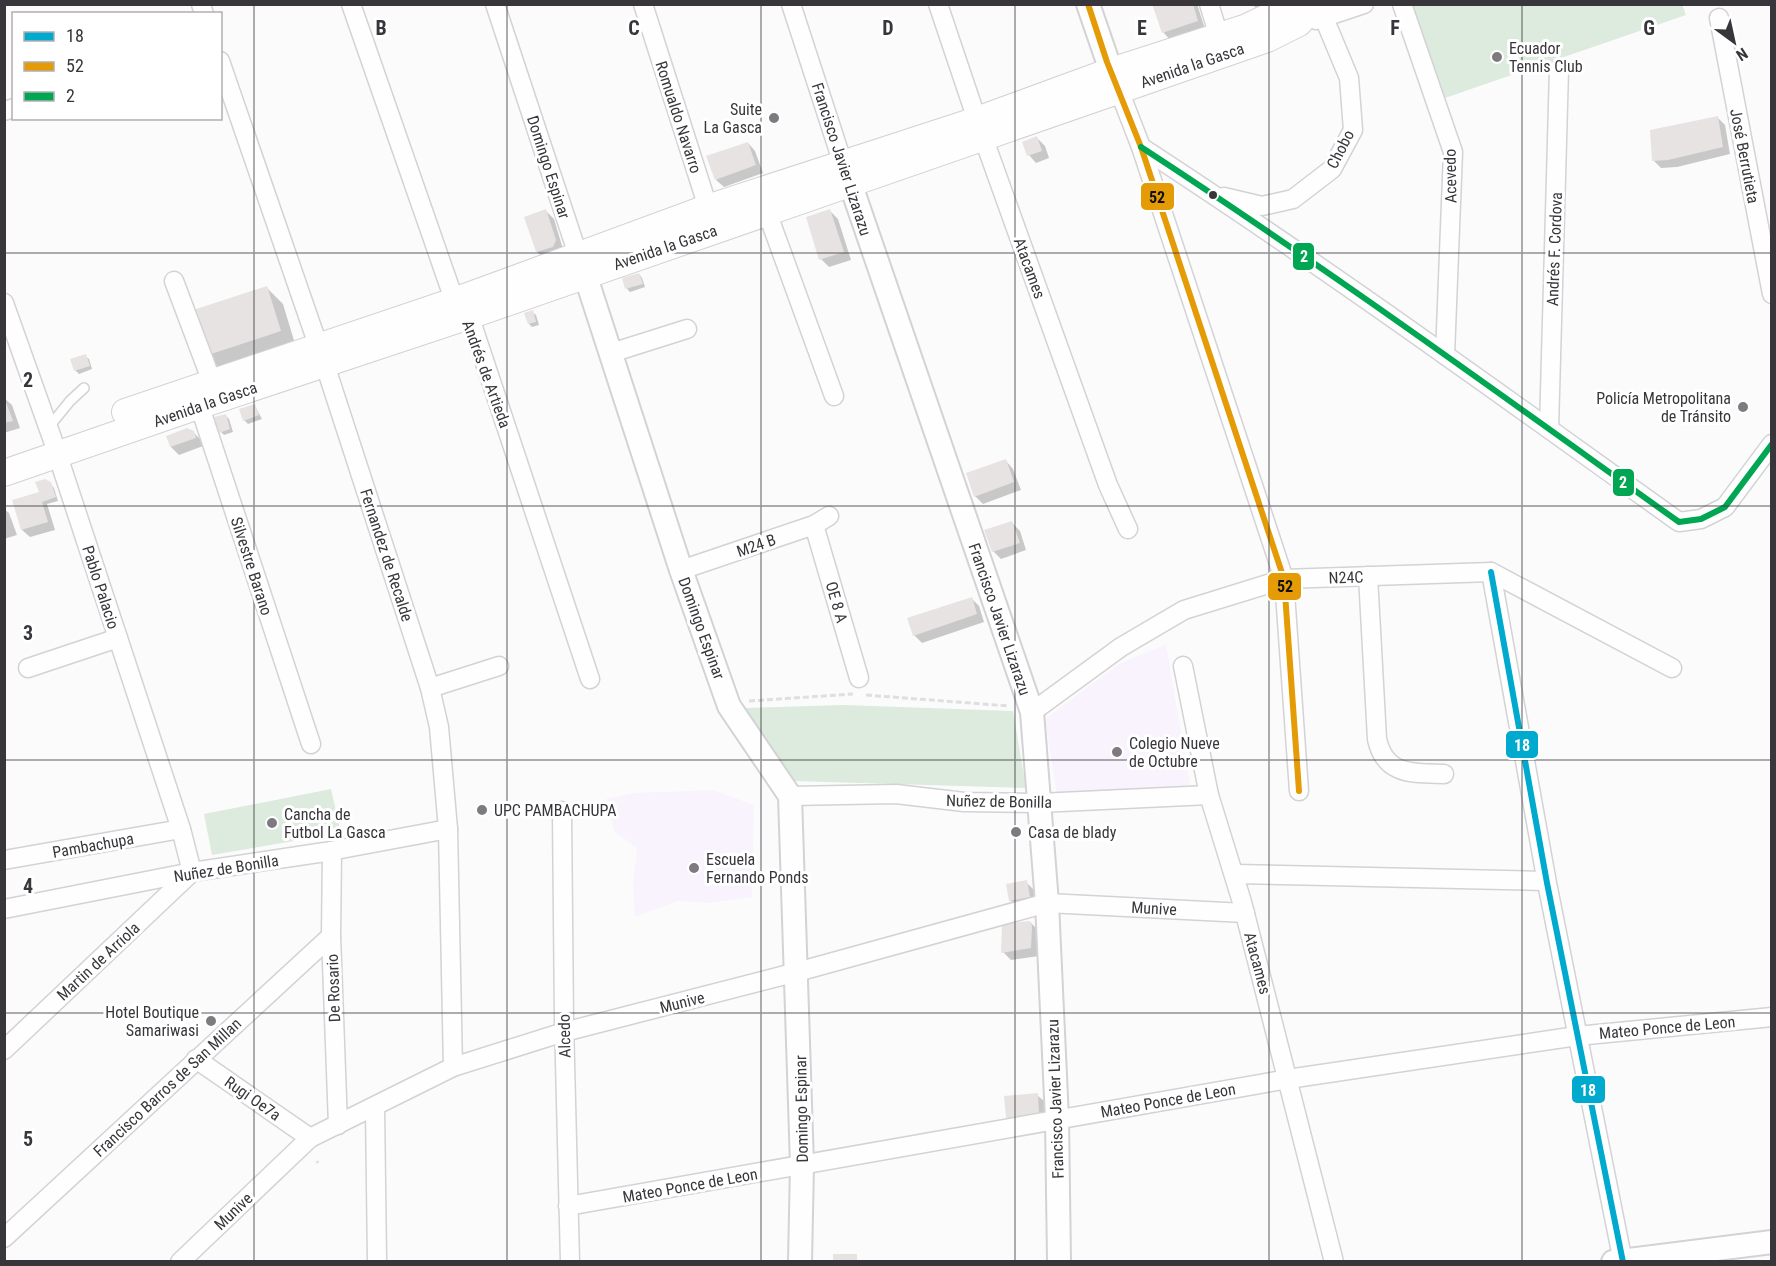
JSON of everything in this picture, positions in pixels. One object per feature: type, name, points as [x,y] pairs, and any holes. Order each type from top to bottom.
[{"type":"main road","name":"Avenida la Gasca","points":[[4,454],[321,355],[462,308],[582,264],[981,129],[1221,44],[1247,27],[1270,16],[1310,11]]},
{"type":"main road","name":"Avenida la Gasca","points":[[712,219],[767,212],[847,174]]},
{"type":"main road","name":"Avenida la Gasca","points":[[4,473],[52,440]]},
{"type":"street","name":"Andrés de Artieda","points":[[351,4],[450,288],[473,327],[590,679]]},
{"type":"street","name":"Domingo Espinar","points":[[495,4],[681,570],[729,706],[790,796],[802,1165],[800,1262]]},
{"type":"street","name":"Romualdo Navarro","points":[[643,4],[712,219]]},
{"type":"street","name":"Francisco Javier Lizarazu","points":[[791,4],[1024,709],[1039,803],[1047,903],[1057,1119],[1059,1262]]},
{"type":"street","name":"Atacames","points":[[938,4],[1108,485],[1128,529]]},
{"type":"street","points":[[1088,4],[1141,147],[1284,579],[1299,791]]},
{"type":"street","points":[[1209,4],[1221,44]]},
{"type":"street","points":[[1310,11],[1364,4]]},
{"type":"street","name":"Acevedo","points":[[1402,4],[1453,152],[1445,356]]},
{"type":"street","name":"Chobo","points":[[1214,194],[1262,206],[1293,199],[1332,169],[1353,130],[1349,78],[1310,11]]},
{"type":"street","name":"José Berrutieta","points":[[1719,18],[1772,294]]},
{"type":"street","name":"Fernandez de Recalde","points":[[222,67],[321,355],[430,688],[439,727],[448,829],[453,1067]]},
{"type":"street","name":"Andrés F. Cordova","points":[[1549,429],[1559,69]]},
{"type":"street","points":[[1141,147],[1214,194],[1679,522],[1701,519],[1725,507],[1772,444]]},
{"type":"street","points":[[767,212],[834,396]]},
{"type":"street","name":"Silvestre Barano","points":[[174,281],[202,392],[311,744]]},
{"type":"street","name":"Pablo Palacio","points":[[4,303],[118,638],[181,829],[192,872]]},
{"type":"street","points":[[611,354],[687,329]]},
{"type":"street","name":"M24 B","points":[[681,570],[822,520]]},
{"type":"street","name":"OE 8 A","points":[[822,520],[859,678]]},
{"type":"street","points":[[1491,572],[1546,881],[1619,1261],[1772,1242]]},
{"type":"street","name":"N24C","points":[[1024,709],[1184,610],[1284,579],[1491,572],[1672,668]]},
{"type":"street","points":[[1368,576],[1379,750],[1386,760],[1404,772],[1444,774]]},
{"type":"street","points":[[28,668],[118,638]]},
{"type":"street","points":[[430,688],[499,666]]},
{"type":"street","name":"Atacames","points":[[1183,666],[1209,795],[1245,913],[1334,1262]]},
{"type":"street","name":"Nuñez de Bonilla","points":[[790,796],[897,794],[964,802],[1039,803],[1209,795]]},
{"type":"street","name":"Alcedo","points":[[562,811],[564,1032],[570,1262]]},
{"type":"street","name":"Pambachupa","points":[[4,860],[181,829]]},
{"type":"street","name":"Nuñez de Bonilla","points":[[4,909],[192,872],[332,851],[448,829]]},
{"type":"street","name":"De Rosario","points":[[332,851],[331,936],[338,1125]]},
{"type":"street","name":"Martin de Arriola","points":[[4,1050],[192,872]]},
{"type":"street","points":[[1234,874],[1546,881]]},
{"type":"street","name":"Munive","points":[[180,1262],[310,1138],[453,1067],[564,1032],[797,972],[1047,903],[1245,913]]},
{"type":"street","name":"Francisco Barros de San Millan","points":[[4,1238],[331,936]]},
{"type":"street","name":"Mateo Ponce de Leon","points":[[568,1206],[1288,1079],[1576,1036],[1772,1017]]},
{"type":"street","name":"Rugi Oe7a","points":[[196,1059],[310,1138]]},
{"type":"street","points":[[375,1107],[377,1262]]},
{"type":"lane","points":[[52,440],[70,401],[84,388]]},
{"type":"path","points":[[739,701],[849,694],[1024,709]]},
{"type":"shaded area","name":"Colegio Nueve de Octubre","points":[[1166,644],[1190,785],[1057,795],[1045,719],[1119,664]]},
{"type":"shaded area","name":"Escuela Fernando Ponds","points":[[713,790],[754,805],[752,897],[709,903],[678,901],[635,917],[633,887],[637,848],[614,831],[606,799],[634,793]]},
{"type":"green space","name":"Ecuador Tennis Club","points":[[1682,4],[1686,15],[1445,98],[1409,5]]},
{"type":"green space","points":[[844,705],[1013,711],[1026,788],[794,781],[745,708]]},
{"type":"green space","name":"Cancha de Futbol La Gasca","points":[[331,789],[341,833],[212,855],[204,814]]},
{"type":"building","points":[[1152,4],[1193,4],[1198,21],[1162,33]]},
{"type":"building","points":[[1718,116],[1723,147],[1668,160],[1652,161],[1650,130]]},
{"type":"building","points":[[1037,136],[1042,151],[1027,156],[1022,142]]},
{"type":"building","points":[[748,142],[756,165],[715,180],[706,156]]},
{"type":"building","points":[[546,209],[556,240],[553,247],[536,252],[524,217]]},
{"type":"building","points":[[830,209],[844,252],[819,260],[806,217]]},
{"type":"building","points":[[639,273],[643,284],[625,289],[622,278]]},
{"type":"building","points":[[267,286],[281,331],[205,356],[190,311]]},
{"type":"building","points":[[533,310],[536,322],[528,324],[524,313]]},
{"type":"building","points":[[86,354],[90,366],[74,371],[70,359]]},
{"type":"building","points":[[4,397],[13,421],[4,423]]},
{"type":"building","points":[[255,404],[259,415],[243,421],[239,409]]},
{"type":"building","points":[[226,414],[230,429],[219,433],[214,417]]},
{"type":"building","points":[[187,428],[194,431],[196,438],[170,447],[166,436]]},
{"type":"building","points":[[1006,459],[1014,482],[974,497],[966,473]]},
{"type":"building","points":[[45,479],[51,482],[56,497],[42,502],[48,522],[21,530],[12,500],[39,492],[35,482]]},
{"type":"building","points":[[1012,521],[1020,543],[992,552],[984,530]]},
{"type":"building","points":[[972,597],[977,614],[913,636],[907,618]]},
{"type":"building","points":[[1027,880],[1030,897],[1009,901],[1006,884]]},
{"type":"building","points":[[1030,921],[1032,926],[1031,948],[1001,953],[1002,924]]},
{"type":"building","points":[[1038,1093],[1039,1115],[1006,1118],[1004,1096]]},
{"type":"building","points":[[833,1254],[857,1254],[857,1262],[833,1262]]},
{"type":"transit line","name":"52","points":[[1088,4],[1107,62],[1141,147],[1284,579],[1299,791]]},
{"type":"transit line","name":"2","points":[[1141,147],[1345,284],[1679,522],[1701,519],[1725,507],[1772,444]]},
{"type":"transit line","name":"18","points":[[1491,572],[1547,883],[1623,1262]]},
{"type":"place","name":"Ecuador Tennis Club","points":[[1497,57]]},
{"type":"place","name":"Suite La Gasca","points":[[774,118]]},
{"type":"place","name":"Policía Metropolitana de Tránsito","points":[[1743,407]]},
{"type":"place","name":"Colegio Nueve de Octubre","points":[[1117,752]]},
{"type":"place","name":"UPC PAMBACHUPA","points":[[482,810]]},
{"type":"place","name":"Cancha de Futbol La Gasca","points":[[272,823]]},
{"type":"place","name":"Casa de blady","points":[[1016,832]]},
{"type":"place","name":"Escuela Fernando Ponds","points":[[694,868]]},
{"type":"place","name":"Hotel Boutique Samariwasi","points":[[211,1021]]}]
